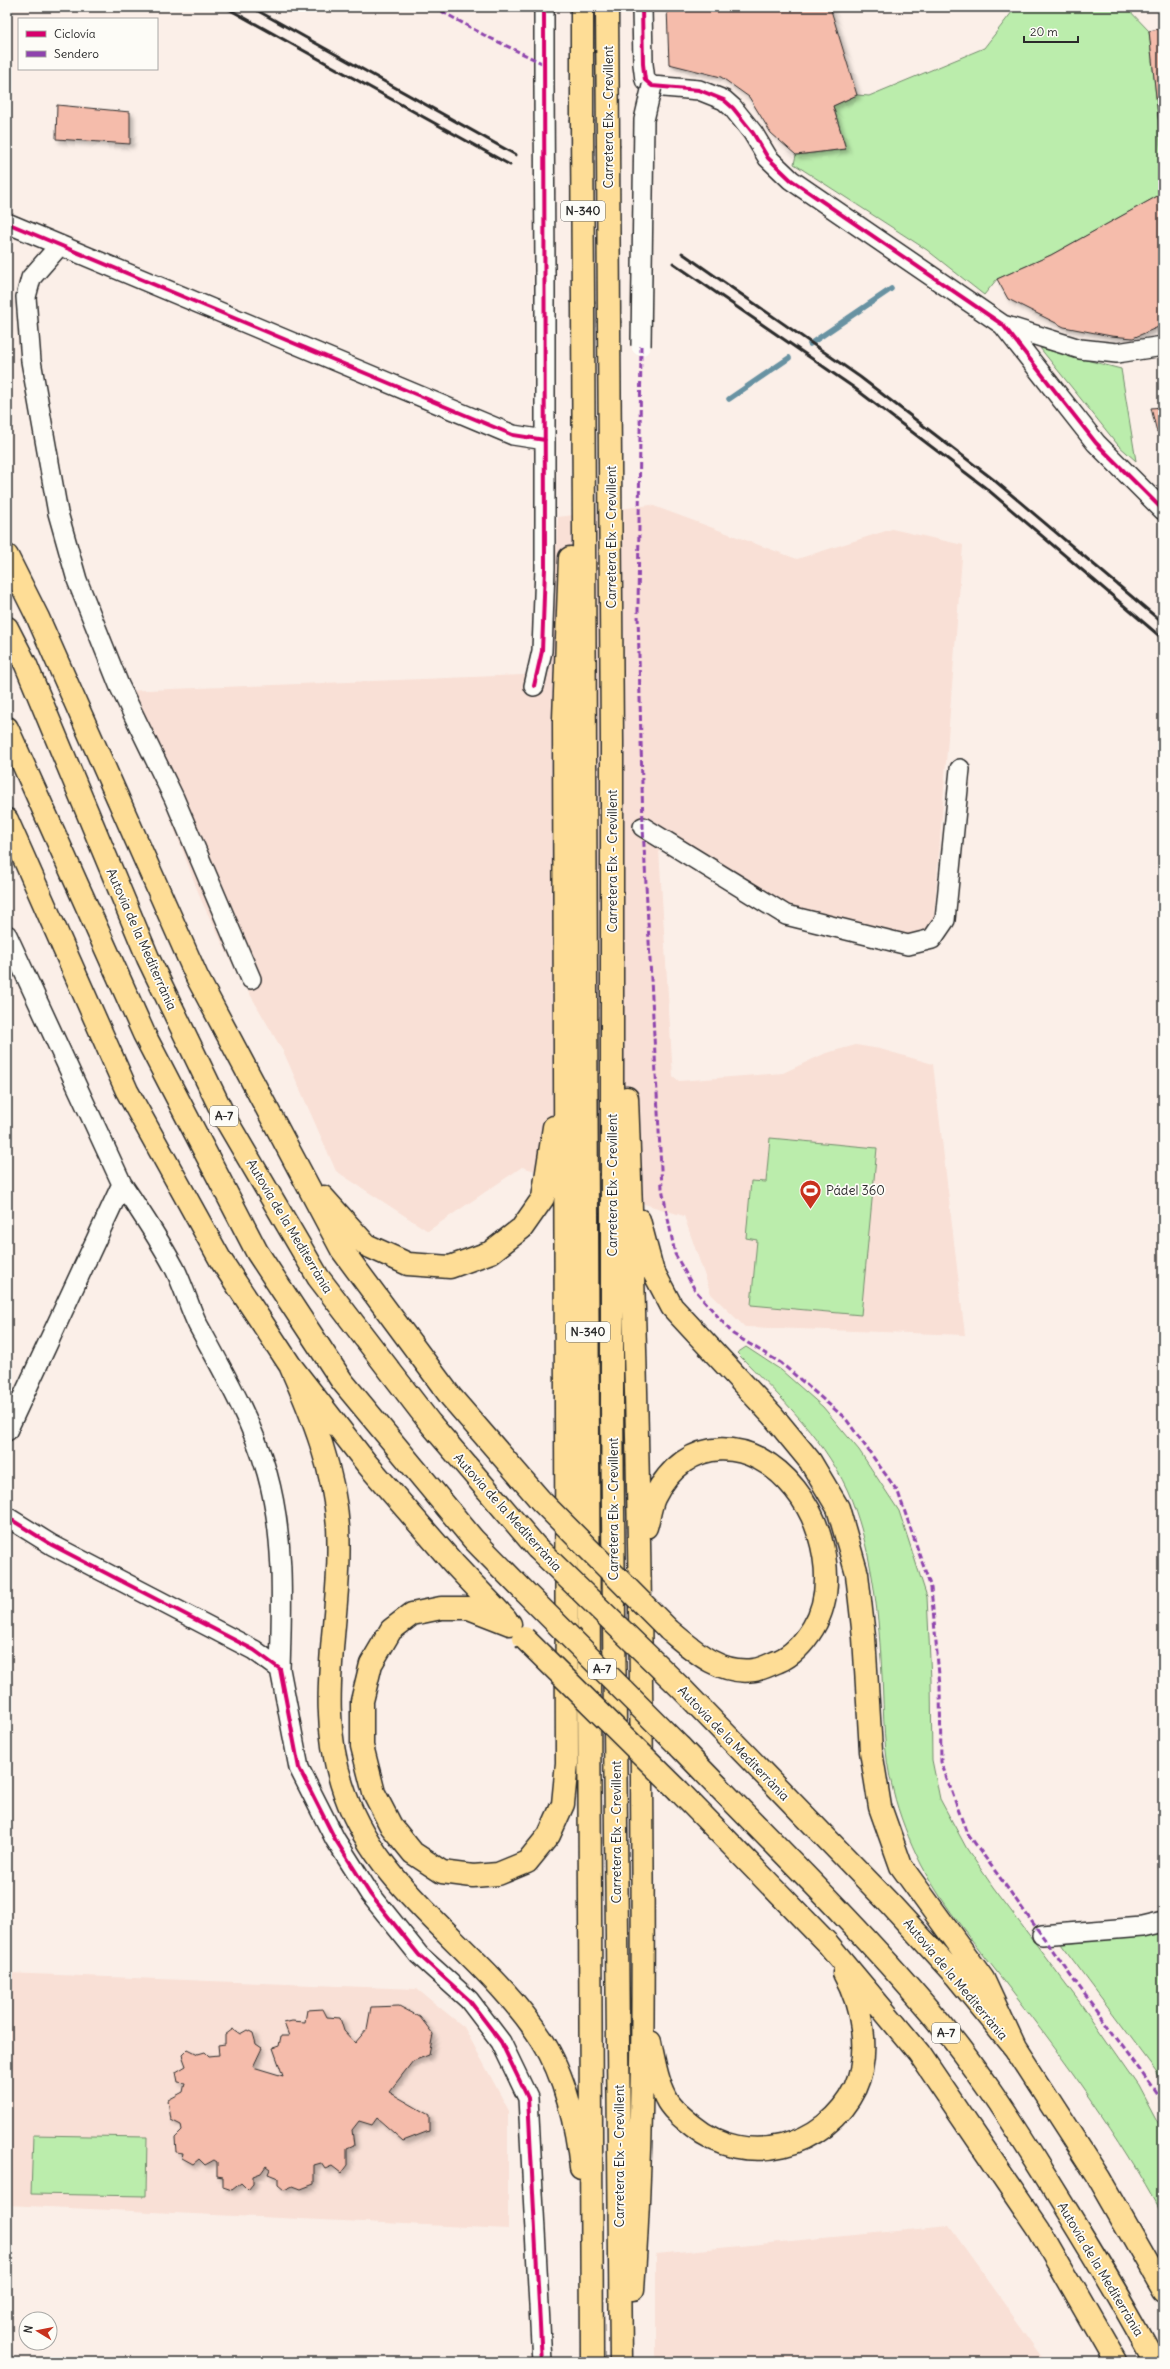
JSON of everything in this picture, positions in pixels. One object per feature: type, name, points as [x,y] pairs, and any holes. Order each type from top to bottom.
[{"type":"highway","name":"Carretera Elx - Crevillent","points":[[582,7],[592,2362]]},
{"type":"highway","name":"Carretera Elx - Crevillent","points":[[607,7],[612,741],[612,1413],[621,2362]]},
{"type":"highway","points":[[517,1631],[469,1608],[441,1608],[412,1614],[391,1630],[371,1664],[362,1701],[362,1746],[374,1793],[391,1826],[413,1854],[442,1872],[474,1876],[498,1874],[527,1862],[549,1835],[564,1804],[567,1763],[564,719],[570,549],[583,344]]},
{"type":"highway","points":[[7,556],[38,618],[197,978],[298,1170],[342,1250],[451,1397],[541,1501],[669,1630],[704,1659],[730,1669],[754,1670],[783,1659],[805,1641],[822,1614],[827,1582],[822,1548],[811,1516],[795,1489],[774,1469],[751,1454],[726,1448],[704,1450],[682,1462],[665,1480],[654,1499],[646,1528],[640,1594]]},
{"type":"highway","name":"Autovia de la Mediterrània","points":[[7,628],[26,665],[148,958],[226,1120],[318,1277],[430,1423],[538,1548],[682,1689],[892,1904],[956,1976],[1015,2048],[1099,2178],[1163,2290]]},
{"type":"highway","name":"Autovia de la Mediterrània","points":[[7,728],[144,1034],[257,1252],[342,1381],[472,1539],[680,1747],[870,1945],[929,2010],[982,2079],[1029,2149],[1087,2241],[1155,2362]]},
{"type":"highway","points":[[612,741],[628,1126],[640,1594],[643,1962],[636,2241],[628,2362]]},
{"type":"highway","points":[[7,820],[127,1091],[220,1259],[290,1365],[368,1464],[454,1564],[517,1631],[678,1790],[828,1944],[924,2060],[1038,2228],[1115,2362]]},
{"type":"highway","points":[[298,1170],[366,1245],[408,1264],[450,1266],[490,1252],[522,1228],[543,1198],[554,1128],[564,926]]},
{"type":"highway","points":[[628,1126],[637,1212],[652,1269],[672,1307],[773,1416],[810,1461],[838,1508],[857,1574],[865,1651],[871,1751],[880,1807],[901,1866],[983,1980],[1015,2048]]},
{"type":"highway","points":[[290,1365],[315,1421],[329,1467],[338,1526],[337,1585],[330,1657],[328,1710],[333,1750],[344,1793],[359,1829],[377,1857],[410,1896],[479,1963],[518,2006],[544,2042],[559,2075],[576,2134],[591,2258]]},
{"type":"highway","points":[[643,1962],[648,2032],[656,2071],[666,2099],[680,2116],[701,2133],[722,2144],[745,2150],[770,2149],[798,2142],[824,2126],[842,2108],[855,2087],[863,2057],[861,2020],[851,1986],[828,1944]]},
{"type":"street","points":[[534,686],[542,651],[546,568],[544,7]]},
{"type":"street","points":[[642,7],[643,64],[645,80],[652,86],[700,90],[724,100],[733,108],[753,133],[768,158],[791,180],[1003,325],[1037,365],[1096,443],[1163,510]]},
{"type":"street","points":[[643,64],[652,76],[664,80],[708,84],[722,91],[745,110],[768,144],[786,166],[1014,321],[1024,332],[1048,368],[1098,433],[1132,471],[1163,500]]},
{"type":"street","points":[[641,346],[644,120],[652,86]]},
{"type":"street","points":[[7,223],[513,435],[545,440]]},
{"type":"street","points":[[60,245],[31,278],[26,297],[31,361],[58,513],[77,580],[119,685],[174,798],[251,980]]},
{"type":"street","points":[[1003,325],[1080,349],[1117,353],[1163,346]]},
{"type":"street","points":[[643,826],[786,915],[908,945],[932,939],[945,920],[960,769]]},
{"type":"street","points":[[7,935],[122,1184],[153,1230],[176,1270],[197,1323],[223,1368],[267,1473],[276,1520],[282,1578],[280,1669],[299,1768],[335,1839],[370,1894],[419,1955],[469,2000],[501,2042],[528,2098],[542,2362]]},
{"type":"street","points":[[7,1431],[122,1184]]},
{"type":"street","points":[[7,1517],[52,1545],[254,1650],[280,1669]]},
{"type":"street","points":[[1042,1934],[1142,1927],[1163,1922]]},
{"type":"shaded area","points":[[651,505],[797,559],[892,529],[963,545],[933,930],[912,953],[892,951],[771,917],[740,895],[659,849],[673,1076],[679,1081],[783,1073],[826,1053],[856,1045],[880,1049],[933,1064],[965,1335],[745,1327],[711,1294],[684,1216],[522,1167],[428,1231],[336,1171],[284,1053],[233,965],[202,902],[122,691],[549,674],[558,517]]},
{"type":"shaded area","points":[[7,1973],[417,1989],[464,2027],[508,2109],[508,2229],[7,2205]]},
{"type":"shaded area","points":[[949,2226],[1047,2362],[656,2362],[656,2254]]},
{"type":"green space","points":[[1016,7],[1126,7],[1149,31],[1163,162],[1163,193],[1051,255],[997,279],[984,295],[927,250],[794,164],[796,155],[846,149],[833,106],[857,95],[869,96],[984,48]]},
{"type":"green space","points":[[1040,348],[1121,369],[1136,461],[1118,445]]},
{"type":"green space","name":"Pádel 360","points":[[770,1138],[877,1148],[861,1315],[751,1305],[757,1240],[746,1238],[751,1181],[766,1182]]},
{"type":"green space","points":[[746,1347],[781,1370],[823,1407],[859,1450],[899,1511],[927,1597],[931,1680],[932,1760],[940,1799],[967,1849],[993,1887],[1081,2004],[1138,2086],[1163,2133],[1163,2215],[1129,2156],[1091,2099],[1031,2016],[940,1897],[930,1881],[908,1837],[895,1799],[887,1762],[877,1609],[870,1565],[859,1522],[852,1501],[842,1480],[817,1440],[802,1421],[737,1353]]},
{"type":"green space","points":[[1163,1929],[1163,2085],[1156,2071],[1061,1944],[1133,1937]]},
{"type":"green space","points":[[33,2135],[147,2137],[146,2196],[31,2194]]},
{"type":"building","points":[[667,7],[830,7],[857,95],[833,106],[846,149],[796,155],[771,133],[749,97],[721,77],[669,64]]},
{"type":"building","points":[[1163,28],[1163,162],[1149,31]]},
{"type":"building","points":[[57,105],[130,112],[130,144],[56,139]]},
{"type":"building","points":[[1163,193],[1163,325],[1133,338],[1111,336],[1064,327],[1008,299],[997,279],[1051,255]]},
{"type":"building","points":[[1163,407],[1163,431],[1157,432],[1151,408]]},
{"type":"building","points":[[399,2006],[420,2017],[433,2034],[429,2055],[413,2061],[389,2092],[429,2115],[429,2131],[403,2141],[377,2118],[372,2125],[359,2121],[352,2130],[354,2145],[347,2148],[347,2165],[341,2173],[332,2166],[325,2169],[321,2163],[314,2165],[314,2184],[301,2189],[293,2186],[284,2190],[278,2185],[278,2178],[268,2174],[270,2169],[266,2166],[261,2173],[253,2176],[253,2184],[248,2190],[241,2183],[232,2190],[223,2187],[223,2177],[217,2176],[217,2162],[214,2160],[205,2165],[199,2159],[193,2164],[182,2158],[183,2153],[176,2152],[175,2138],[182,2131],[181,2125],[171,2120],[168,2100],[183,2092],[185,2083],[178,2082],[176,2072],[186,2066],[182,2055],[188,2049],[198,2054],[205,2052],[209,2056],[219,2055],[218,2045],[225,2044],[225,2035],[233,2029],[240,2034],[247,2030],[253,2033],[256,2044],[262,2048],[253,2067],[283,2076],[273,2048],[279,2046],[281,2036],[289,2036],[284,2023],[292,2021],[305,2022],[307,2010],[323,2009],[327,2017],[340,2018],[344,2031],[355,2043],[367,2029],[371,2007]]},
{"type":"waterway","points":[[810,344],[891,289]]},
{"type":"waterway","points":[[729,399],[789,358]]},
{"type":"railway","points":[[225,7],[510,165]]},
{"type":"railway","points":[[251,7],[516,155]]},
{"type":"railway","points":[[682,253],[860,377],[994,480],[1163,623]]},
{"type":"railway","points":[[673,263],[853,387],[987,489],[1163,639]]},
{"type":"marked path","points":[[434,7],[484,35],[544,64]]},
{"type":"marked path","points":[[641,346],[638,613],[643,827],[662,1188],[675,1254],[695,1290],[733,1334],[781,1363],[846,1419],[898,1492],[931,1588],[940,1686],[941,1762],[966,1831],[1163,2102]]},
{"type":"cycle path","points":[[534,686],[542,651],[545,568],[544,7]]},
{"type":"cycle path","points":[[642,7],[643,64],[645,80],[652,86],[699,90],[724,100],[733,108],[753,133],[768,158],[791,180],[1003,325],[1096,443],[1163,510]]},
{"type":"cycle path","points":[[7,223],[513,435],[545,440]]},
{"type":"cycle path","points":[[7,1517],[52,1545],[254,1650],[280,1669],[299,1768],[335,1839],[370,1894],[419,1955],[469,2000],[501,2042],[528,2098],[542,2362]]},
{"type":"place","name":"Pádel 360","points":[[810,1210]]}]
